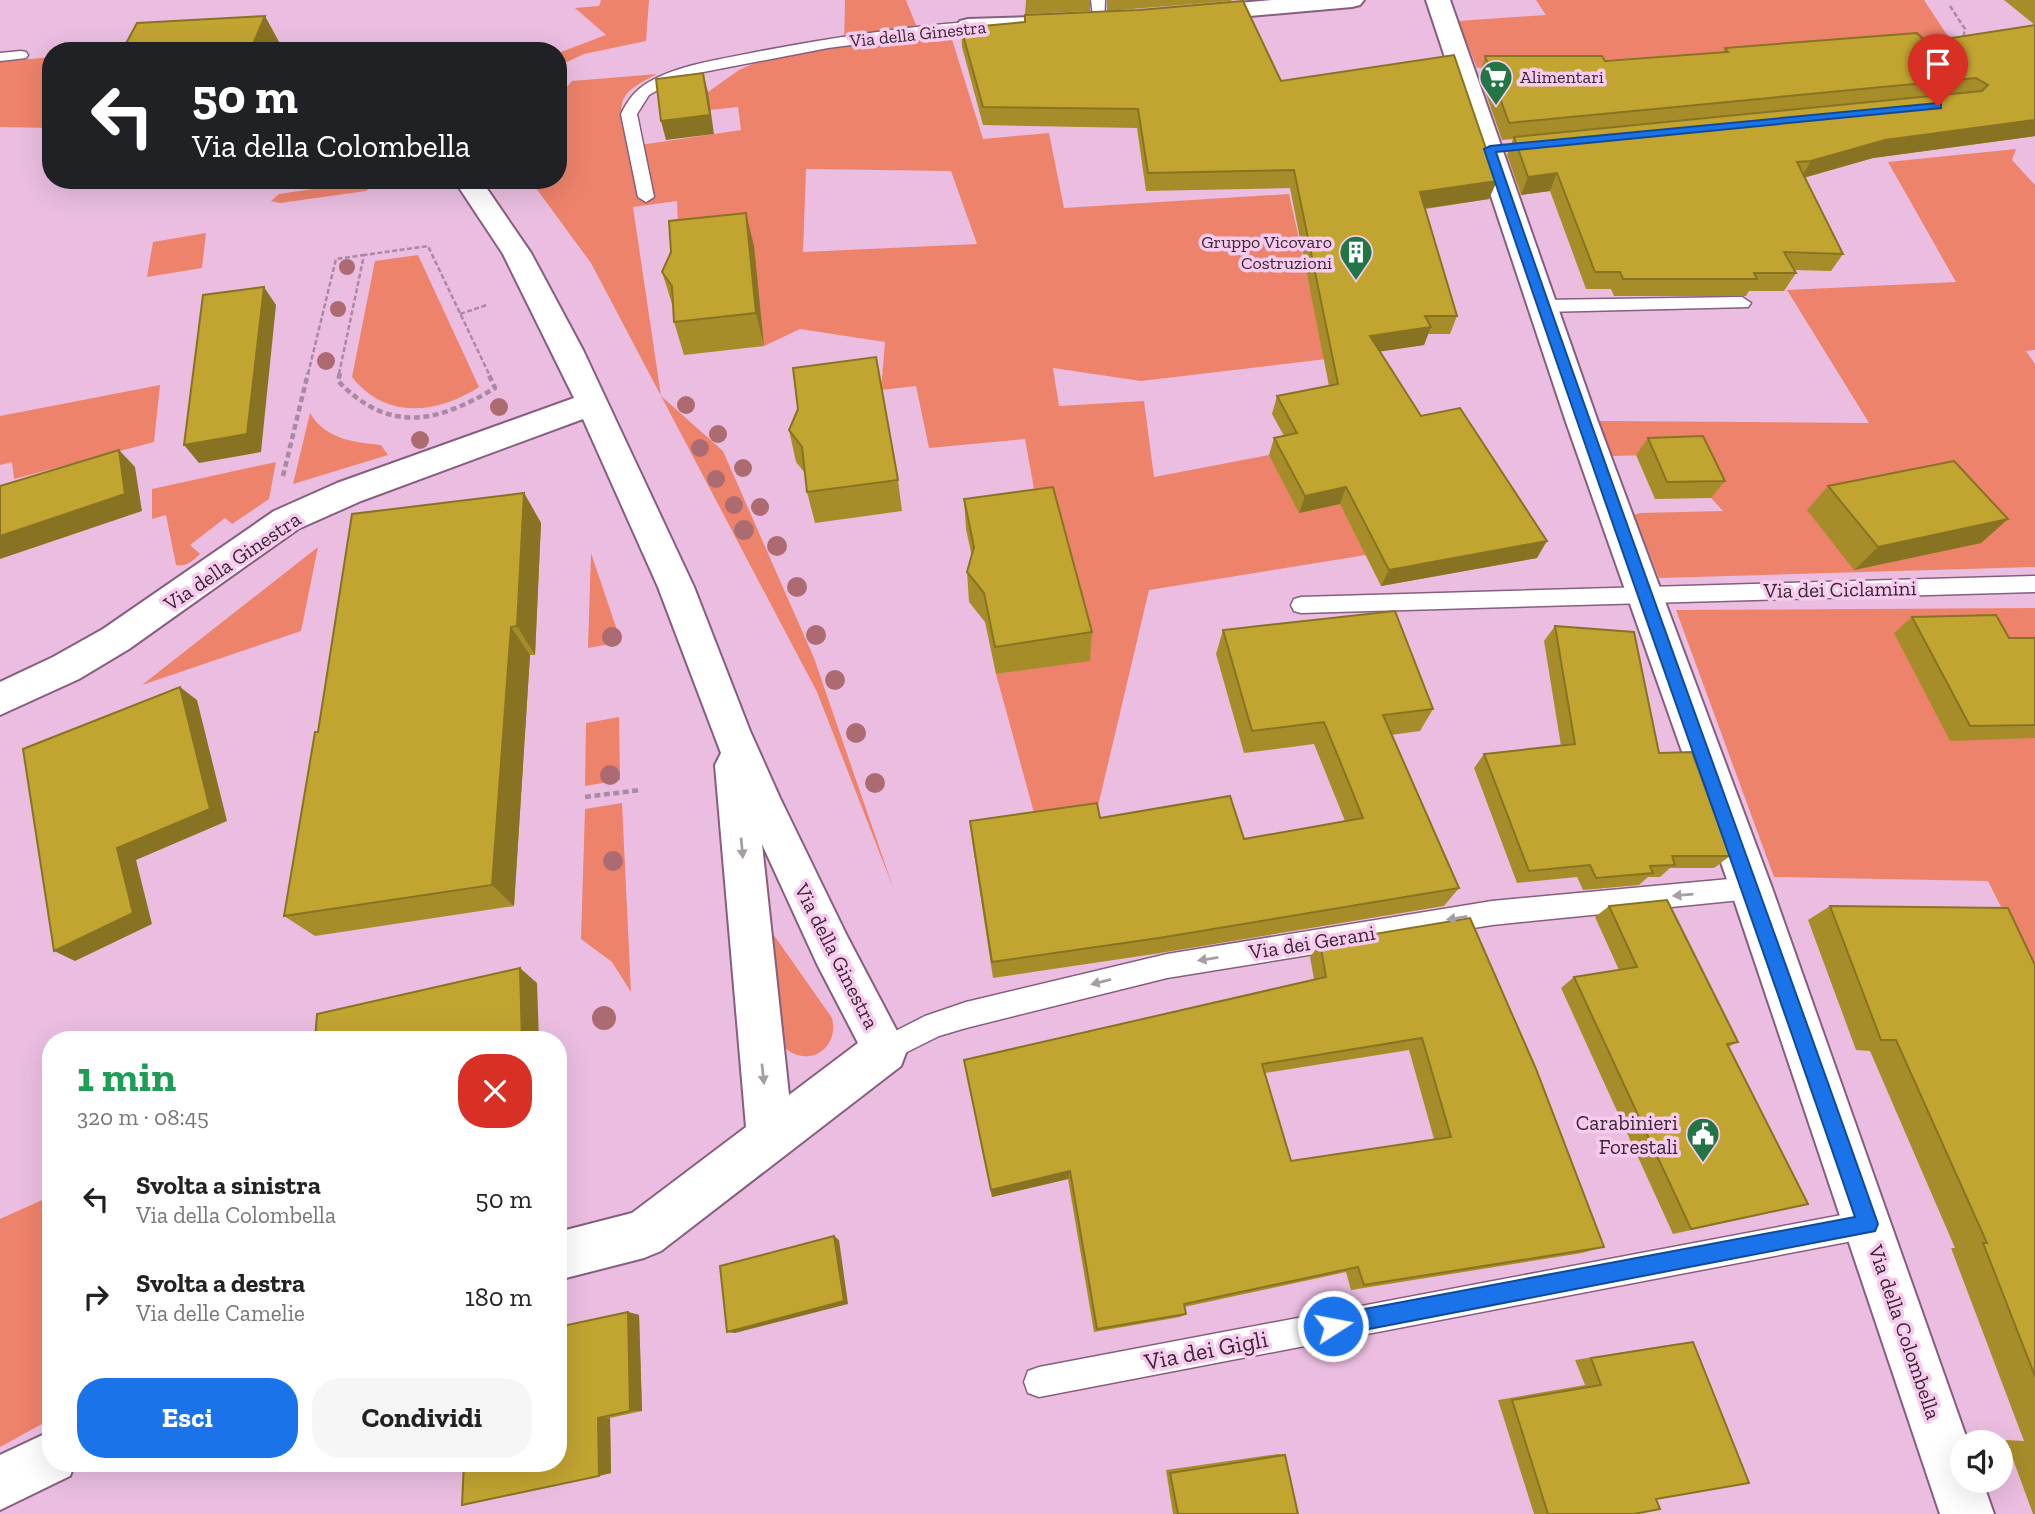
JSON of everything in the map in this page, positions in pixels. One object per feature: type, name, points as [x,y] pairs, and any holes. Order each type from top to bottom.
[{"type":"street","points":[[1173,16],[1352,0]]},
{"type":"street","name":"Via della Colombella","points":[[1438,0],[1496,149],[1543,306],[1751,888],[1967,1514]]},
{"type":"street","name":"Via della Ginestra","points":[[968,26],[1066,23],[1098,11],[1124,20]]},
{"type":"street","name":"Via della Ginestra","points":[[473,189],[517,253],[593,403],[676,587],[731,731],[827,939],[886,1050],[644,1234],[567,1254]]},
{"type":"street","name":"Via della Ginestra","points":[[0,699],[44,680],[116,639],[286,520],[349,492],[593,403]]},
{"type":"street","name":"Via della Ginestra","points":[[731,731],[770,1136]]},
{"type":"street","points":[[0,1484],[42,1462]]},
{"type":"lane","name":"Via della Ginestra","points":[[646,197],[629,114],[643,92],[661,82],[706,67],[766,55],[918,30],[968,26]]},
{"type":"lane","points":[[0,57],[21,55]]},
{"type":"lane","points":[[1543,306],[1742,303]]},
{"type":"lane","name":"Via dei Ciclamini","points":[[1301,604],[2035,584]]},
{"type":"lane","name":"Via dei Gerani","points":[[886,1050],[934,1025],[966,1015],[1167,966],[1479,915],[1751,888]]},
{"type":"lane","name":"Via dei Gigli","points":[[1039,1382],[1868,1224]]},
{"type":"path","points":[[1950,6],[1965,29],[1962,37],[1969,46]]},
{"type":"path","points":[[280,487],[336,259],[364,255],[428,246],[495,388],[473,403],[447,413],[407,419],[370,410],[353,400],[338,381],[364,255]]},
{"type":"path","points":[[460,314],[487,305]]},
{"type":"path","points":[[585,797],[640,790]]},
{"type":"shaded area","points":[[601,0],[649,0],[646,41],[584,54],[567,62],[567,50],[606,35],[575,8],[599,6]]},
{"type":"shaded area","points":[[845,0],[906,0],[918,30],[950,33],[983,139],[1049,133],[1064,208],[1289,194],[1326,359],[1141,381],[1053,368],[1059,406],[1144,401],[1154,477],[1269,455],[1371,498],[1366,555],[1149,590],[1094,823],[1039,831],[996,674],[1089,660],[1038,511],[1025,439],[929,448],[916,386],[881,390],[885,342],[800,329],[764,346],[753,247],[679,255],[677,201],[633,207],[661,396],[591,263],[537,189],[567,189],[567,87],[572,81],[657,74],[632,89],[622,102],[627,147],[741,130],[738,107],[710,110],[708,92],[739,70],[759,61],[844,46]],"holes":[[[806,169],[951,171],[977,244],[803,252]]]},
{"type":"shaded area","points":[[1536,0],[1924,0],[1949,38],[1477,68],[1458,21],[1546,15]]},
{"type":"shaded area","points":[[42,58],[42,128],[0,127],[0,62]]},
{"type":"shaded area","points":[[2016,149],[2012,160],[2035,185],[2035,350],[2026,351],[2035,364],[2035,567],[1659,578],[1634,515],[1723,511],[1711,498],[1691,454],[1612,456],[1599,421],[1869,423],[1787,290],[1956,282],[1888,162]]},
{"type":"shaded area","points":[[313,189],[368,189],[280,203],[271,201],[279,194]]},
{"type":"shaded area","points":[[206,233],[202,268],[147,277],[153,242]]},
{"type":"shaded area","points":[[418,255],[479,387],[446,403],[412,408],[380,400],[365,391],[352,377],[375,261]]},
{"type":"shaded area","points":[[160,385],[154,442],[14,479],[12,462],[0,465],[0,416]]},
{"type":"shaded area","points":[[661,396],[723,451],[814,658],[894,890],[817,692]]},
{"type":"shaded area","points":[[310,413],[323,429],[332,434],[381,445],[388,455],[293,484]]},
{"type":"shaded area","points":[[276,462],[269,499],[232,524],[225,518],[190,545],[200,554],[197,557],[186,564],[176,565],[166,515],[152,519],[152,489]]},
{"type":"shaded area","points":[[318,547],[301,631],[142,685]]},
{"type":"shaded area","points":[[591,553],[621,642],[588,648]]},
{"type":"shaded area","points":[[2035,608],[2035,974],[1988,881],[1774,877],[1676,610]]},
{"type":"shaded area","points":[[619,717],[620,780],[585,786],[586,723]]},
{"type":"shaded area","points":[[622,803],[631,992],[612,962],[581,939],[585,809]]},
{"type":"shaded area","points":[[771,931],[832,1018],[831,1039],[819,1053],[801,1056],[782,1045]]},
{"type":"shaded area","points":[[42,1200],[42,1424],[0,1447],[0,1219]]},
{"type":"building","points":[[1243,1],[1281,81],[1454,55],[1497,181],[1420,192],[1457,316],[1425,316],[1431,327],[1370,336],[1421,416],[1460,408],[1547,541],[1389,570],[1346,487],[1305,496],[1274,438],[1297,433],[1277,396],[1338,384],[1294,170],[1148,173],[1138,109],[983,107],[961,28],[1025,22],[1025,15],[1139,10]]},
{"type":"building","points":[[265,16],[254,42],[127,42],[137,23]]},
{"type":"building","points":[[2035,25],[2035,120],[1885,140],[1811,161],[1797,162],[1843,254],[1784,252],[1796,273],[1754,273],[1757,279],[1623,279],[1620,272],[1595,272],[1557,173],[1528,177],[1514,137],[1982,91],[1988,85],[1976,78],[1509,123],[1485,56],[1602,56],[1605,61],[1728,52],[1725,48],[1917,33],[1926,42]]},
{"type":"building","points":[[703,73],[710,115],[661,121],[656,79]]},
{"type":"building","points":[[746,213],[756,313],[674,322],[672,286],[662,272],[671,252],[669,221]]},
{"type":"building","points":[[264,287],[247,434],[184,445],[203,295]]},
{"type":"building","points":[[876,357],[898,480],[807,492],[802,447],[789,430],[798,409],[793,368]]},
{"type":"building","points":[[1703,436],[1725,481],[1667,482],[1648,438]]},
{"type":"building","points":[[119,450],[125,494],[0,536],[0,486]]},
{"type":"building","points":[[1954,461],[2008,519],[1878,547],[1828,486]]},
{"type":"building","points":[[1053,487],[1092,632],[995,647],[984,593],[967,572],[974,547],[964,499]]},
{"type":"building","points":[[524,493],[517,626],[511,627],[492,885],[284,916],[315,732],[318,732],[352,514]]},
{"type":"building","points":[[1395,611],[1433,709],[1383,715],[1459,888],[1159,938],[992,962],[970,821],[1097,803],[1100,818],[1230,796],[1244,839],[1363,818],[1324,722],[1252,731],[1223,630]]},
{"type":"building","points":[[1996,615],[2009,638],[2035,638],[2035,725],[1970,726],[1912,617]]},
{"type":"building","points":[[1555,626],[1634,632],[1659,753],[1692,752],[1730,856],[1672,856],[1675,865],[1650,866],[1653,873],[1596,878],[1590,865],[1529,871],[1484,754],[1575,744]]},
{"type":"building","points":[[180,687],[210,809],[117,848],[133,913],[54,951],[23,749]]},
{"type":"building","points":[[1667,900],[1738,1042],[1727,1044],[1808,1204],[1691,1229],[1574,977],[1637,967],[1609,906]]},
{"type":"building","points":[[1830,906],[2008,908],[2035,965],[2035,1376],[1983,1243],[1987,1243],[1896,1040],[1881,1040]]},
{"type":"building","points":[[1470,918],[1536,1069],[1604,1247],[1364,1285],[1358,1267],[1184,1304],[1186,1314],[1097,1329],[1070,1171],[991,1190],[964,1060],[1326,977],[1320,943]],"holes":[[[1422,1038],[1451,1137],[1291,1161],[1262,1064]]]},
{"type":"building","points":[[520,968],[522,1031],[316,1031],[317,1014]]},
{"type":"building","points":[[834,1236],[844,1301],[727,1332],[720,1266]]},
{"type":"building","points":[[628,1312],[630,1411],[598,1418],[599,1476],[462,1505],[464,1472],[567,1472],[567,1325]]},
{"type":"building","points":[[1693,1342],[1749,1483],[1656,1499],[1660,1509],[1634,1514],[1548,1514],[1512,1400],[1601,1385],[1591,1358]]},
{"type":"building","points":[[1285,1455],[1298,1514],[1178,1514],[1170,1473]]},
{"type":"place","name":"Alimentari","points":[[1496,107]]},
{"type":"place","name":"Gruppo Vicovaro Costruzioni","points":[[1356,282]]},
{"type":"place","name":"Carabinieri Forestali","points":[[1703,1164]]},
{"type":"route","points":[[1333,1326],[1868,1224],[1751,888],[1582,422],[1490,149],[1938,106]]}]
